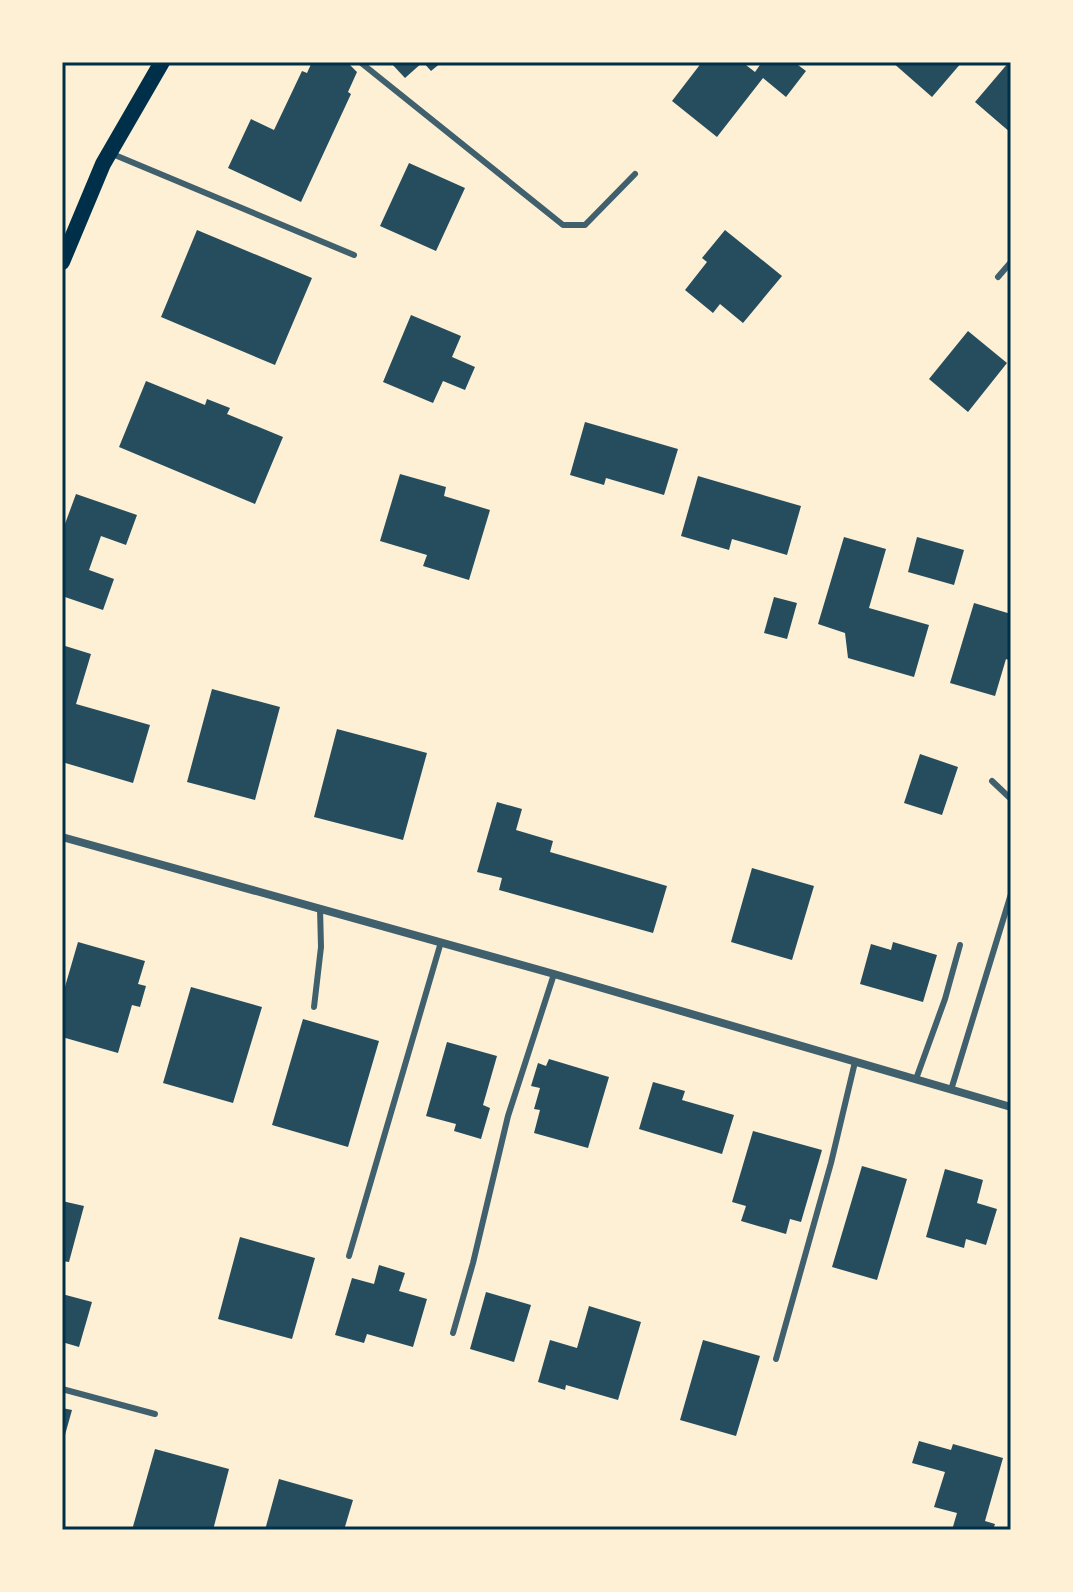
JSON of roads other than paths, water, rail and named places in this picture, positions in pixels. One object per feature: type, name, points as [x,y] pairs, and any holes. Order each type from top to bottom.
[{"type":"main road","points":[[62,262],[110,153],[162,62]]},
{"type":"street","points":[[62,837],[554,974],[1011,1107]]},
{"type":"lane","points":[[360,62],[563,225],[585,225],[635,174]]},
{"type":"lane","points":[[110,153],[354,255]]},
{"type":"lane","points":[[998,277],[1011,262]]},
{"type":"lane","points":[[992,781],[1011,799]]},
{"type":"lane","points":[[951,1090],[1011,894]]},
{"type":"lane","points":[[314,1007],[321,947],[320,908]]},
{"type":"lane","points":[[349,1256],[441,942]]},
{"type":"lane","points":[[916,1079],[945,999],[960,945]]},
{"type":"lane","points":[[453,1333],[508,1116],[554,974]]},
{"type":"lane","points":[[776,1359],[831,1163],[855,1062]]},
{"type":"lane","points":[[62,1389],[155,1414]]}]
